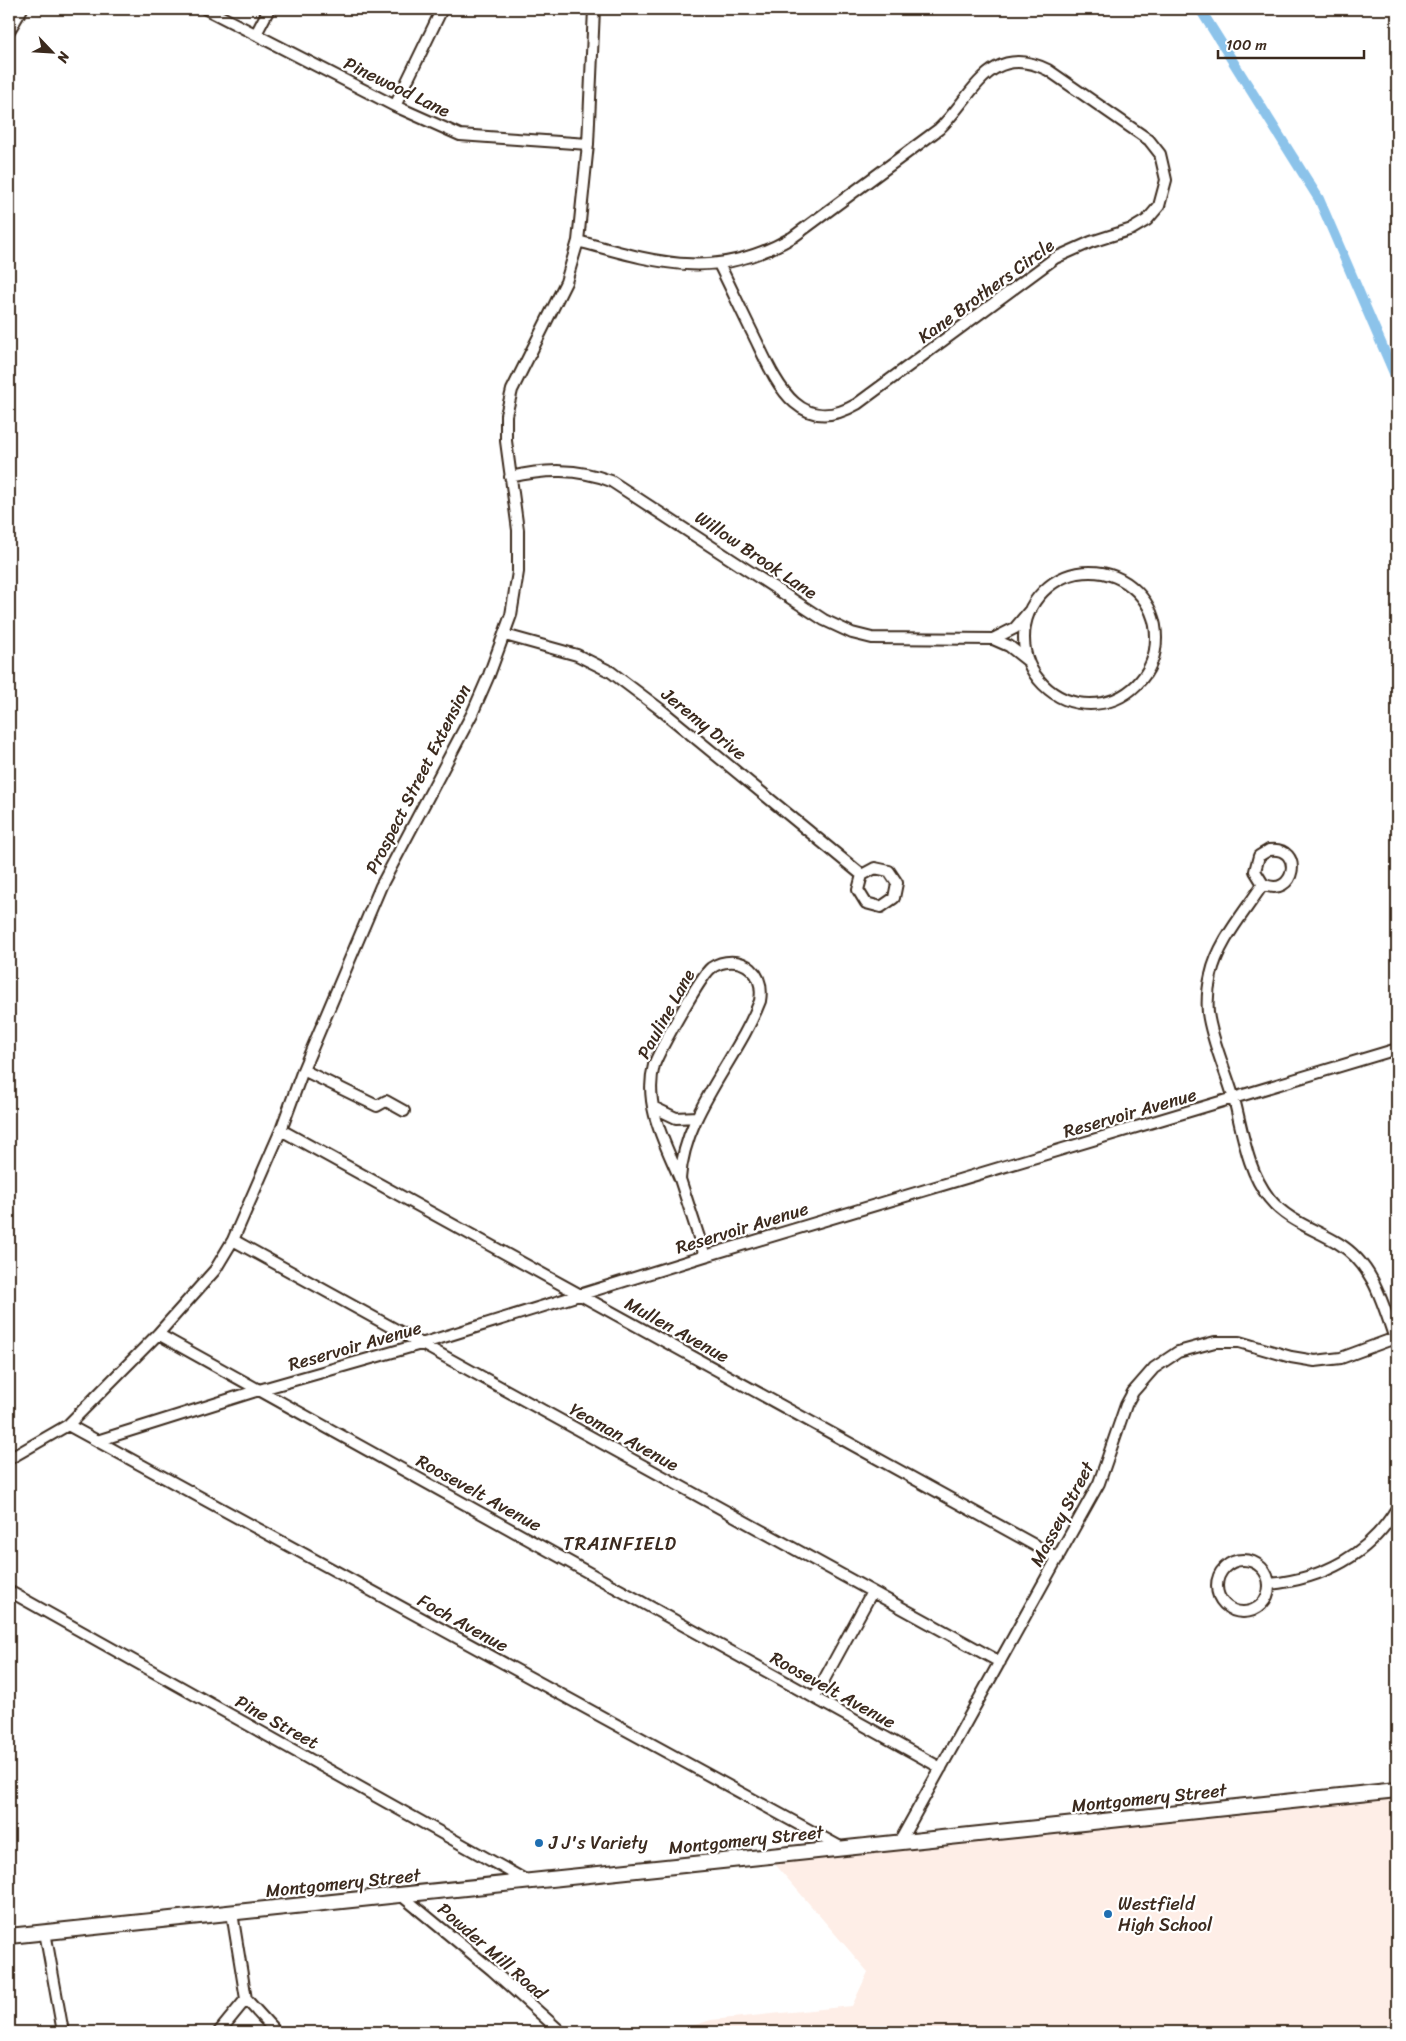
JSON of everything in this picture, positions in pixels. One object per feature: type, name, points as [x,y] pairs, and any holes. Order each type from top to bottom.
[{"type":"main road","name":"Montgomery Street","points":[[9,1936],[1397,1790]]},
{"type":"street","points":[[9,31],[22,9]]},
{"type":"street","name":"Pinewood Lane","points":[[206,9],[395,106],[460,135],[588,144]]},
{"type":"street","points":[[256,34],[269,9]]},
{"type":"street","points":[[395,106],[442,9]]},
{"type":"street","name":"Prospect Street Extension","points":[[9,1459],[68,1425],[158,1334],[215,1270],[233,1240],[281,1130],[302,1070],[381,886],[472,714],[505,635],[515,594],[519,550],[505,429],[508,402],[512,390],[566,282],[578,242],[588,144],[594,9]]},
{"type":"street","name":"Kane Brothers Circle","points":[[578,242],[668,263],[702,266],[719,264],[750,256],[793,237],[938,129],[987,72],[1013,62],[1031,63],[1048,70],[1142,134],[1160,154],[1165,171],[1162,198],[1147,220],[1132,229],[1090,242],[1055,258],[857,404],[841,412],[822,414],[804,409],[783,392],[719,264]]},
{"type":"street","name":"Willow Brook Lane","points":[[510,477],[556,470],[585,473],[611,481],[634,494],[824,620],[852,633],[883,639],[993,639]]},
{"type":"street","points":[[993,639],[1014,628],[1043,592],[1060,579],[1080,573],[1101,573],[1130,585],[1145,600],[1154,619],[1157,640],[1148,670],[1136,687],[1117,699],[1097,704],[1075,703],[1055,695],[1039,681],[1028,662],[1025,630],[1031,609]]},
{"type":"street","name":"Jeremy Drive","points":[[505,635],[577,655],[611,672],[660,709],[862,876]]},
{"type":"street","points":[[993,639],[1009,646],[1028,662]]},
{"type":"street","points":[[1263,884],[1221,949],[1209,986],[1210,1024],[1234,1099],[1247,1154],[1269,1198],[1286,1214],[1338,1242],[1354,1255],[1374,1282],[1396,1342]]},
{"type":"street","name":"Pauline Lane","points":[[680,1179],[685,1145],[697,1118],[760,1001],[759,980],[751,969],[739,963],[718,964],[703,978],[654,1065],[650,1090],[653,1107],[680,1179],[705,1256]]},
{"type":"street","name":"Reservoir Avenue","points":[[97,1441],[259,1390],[421,1344],[705,1256],[1397,1049]]},
{"type":"street","points":[[302,1070],[376,1106],[386,1101],[404,1111]]},
{"type":"street","points":[[653,1107],[676,1118],[697,1118]]},
{"type":"street","name":"Mullen Avenue","points":[[281,1130],[1058,1558]]},
{"type":"street","name":"Yeoman Avenue","points":[[233,1240],[1000,1662]]},
{"type":"street","name":"Roosevelt Avenue","points":[[158,1334],[940,1768]]},
{"type":"street","name":"Massey Street","points":[[899,1843],[1099,1483],[1130,1398],[1142,1380],[1166,1358],[1191,1347],[1227,1341],[1253,1345],[1291,1357],[1328,1360],[1396,1342]]},
{"type":"street","name":"Foch Avenue","points":[[68,1425],[842,1849]]},
{"type":"street","points":[[1269,1584],[1315,1575],[1350,1559],[1379,1534],[1397,1508]]},
{"type":"street","points":[[1241,1560],[1252,1561],[1260,1566],[1267,1574],[1269,1584],[1268,1595],[1262,1604],[1254,1610],[1243,1613],[1232,1610],[1223,1604],[1216,1589],[1218,1578],[1223,1568],[1232,1562],[1241,1560]]},
{"type":"street","name":"Pine Street","points":[[9,1591],[529,1882]]},
{"type":"street","points":[[814,1698],[872,1592]]},
{"type":"street","name":"Powder Mill Road","points":[[402,1896],[492,1970],[561,2032]]},
{"type":"street","points":[[232,1913],[246,1999],[276,2032]]},
{"type":"street","points":[[45,1932],[63,2032]]},
{"type":"street","points":[[219,2032],[246,1999]]},
{"type":"shaded area","name":"Westfield High School","points":[[1397,1789],[1397,2032],[673,2032],[711,2020],[852,2006],[868,1972],[768,1856]]},
{"type":"waterway","points":[[1200,9],[1319,199],[1397,380]]},
{"type":"place","name":"J J's Variety","points":[[539,1843]]},
{"type":"place","name":"Westfield High School","points":[[1108,1914]]},
{"type":"district","name":"TRAINFIELD","points":[[620,1543]]}]
